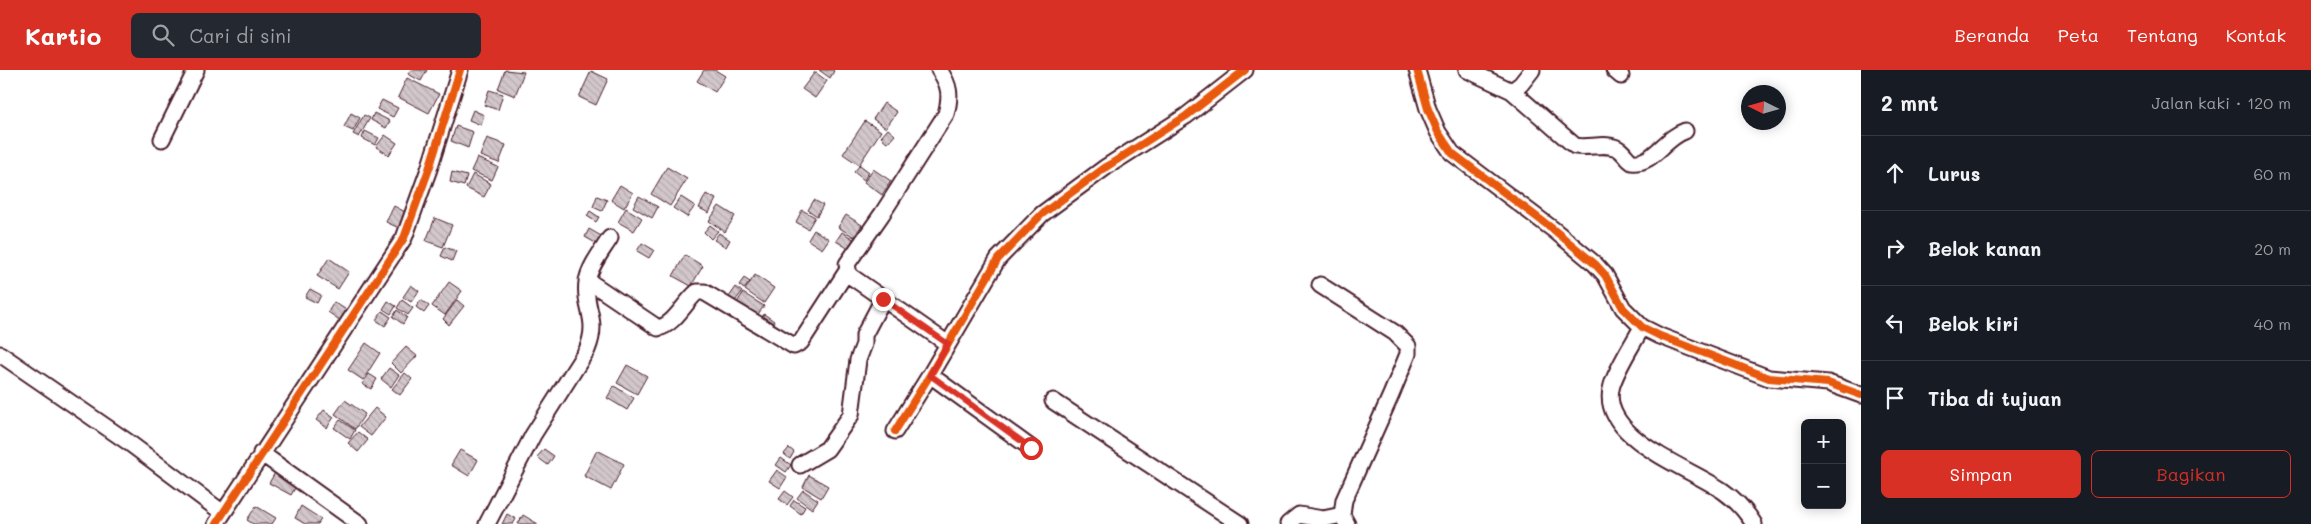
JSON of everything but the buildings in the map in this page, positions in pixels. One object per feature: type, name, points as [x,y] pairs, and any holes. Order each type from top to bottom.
[{"type":"street","points":[[162,139],[196,70]]},
{"type":"street","points":[[0,354],[121,437],[219,518],[404,238],[429,170],[460,70]]},
{"type":"street","points":[[587,280],[658,328],[668,325],[697,292],[704,292],[712,295],[794,346],[801,342],[847,271],[847,264],[882,214],[946,114],[949,101],[948,82],[939,70]]},
{"type":"street","points":[[895,431],[998,259],[1042,214],[1106,167],[1186,116],[1245,70]]},
{"type":"street","points":[[1417,70],[1428,109],[1438,132],[1452,153],[1554,230],[1595,264],[1605,275],[1623,308],[1642,327],[1660,336],[1769,378],[1828,383],[1861,395]]},
{"type":"street","points":[[1467,70],[1512,91],[1575,146],[1586,148],[1610,146],[1620,150],[1632,162],[1642,162],[1648,159],[1668,139],[1685,131]]},
{"type":"street","points":[[1512,91],[1521,84],[1532,70]]},
{"type":"street","points":[[487,524],[533,435],[586,350],[592,336],[593,319],[586,291],[587,280],[589,273],[610,238]]},
{"type":"street","points":[[847,271],[849,275],[948,344]]},
{"type":"street","points":[[1288,524],[1299,515],[1323,519],[1345,519],[1344,500],[1408,354],[1408,346],[1396,332],[1320,285]]},
{"type":"street","points":[[800,465],[827,449],[851,415],[858,360],[864,344],[864,335],[883,299]]},
{"type":"street","points":[[1642,327],[1612,384],[1611,406],[1615,416],[1634,439],[1738,502],[1754,524]]},
{"type":"street","points":[[930,375],[1031,448]]},
{"type":"street","points":[[1053,401],[1240,524]]},
{"type":"street","points":[[261,453],[360,524]]},
{"type":"cycle path","points":[[216,524],[404,238],[429,169],[460,70]]},
{"type":"cycle path","points":[[895,431],[998,259],[1042,214],[1106,167],[1186,116],[1245,70]]},
{"type":"cycle path","points":[[1417,70],[1428,109],[1438,132],[1452,153],[1554,230],[1595,264],[1605,275],[1623,308],[1642,327],[1660,336],[1769,378],[1828,383],[1861,395]]},
{"type":"route","points":[[883,299],[948,344],[930,375],[1031,448]]}]
